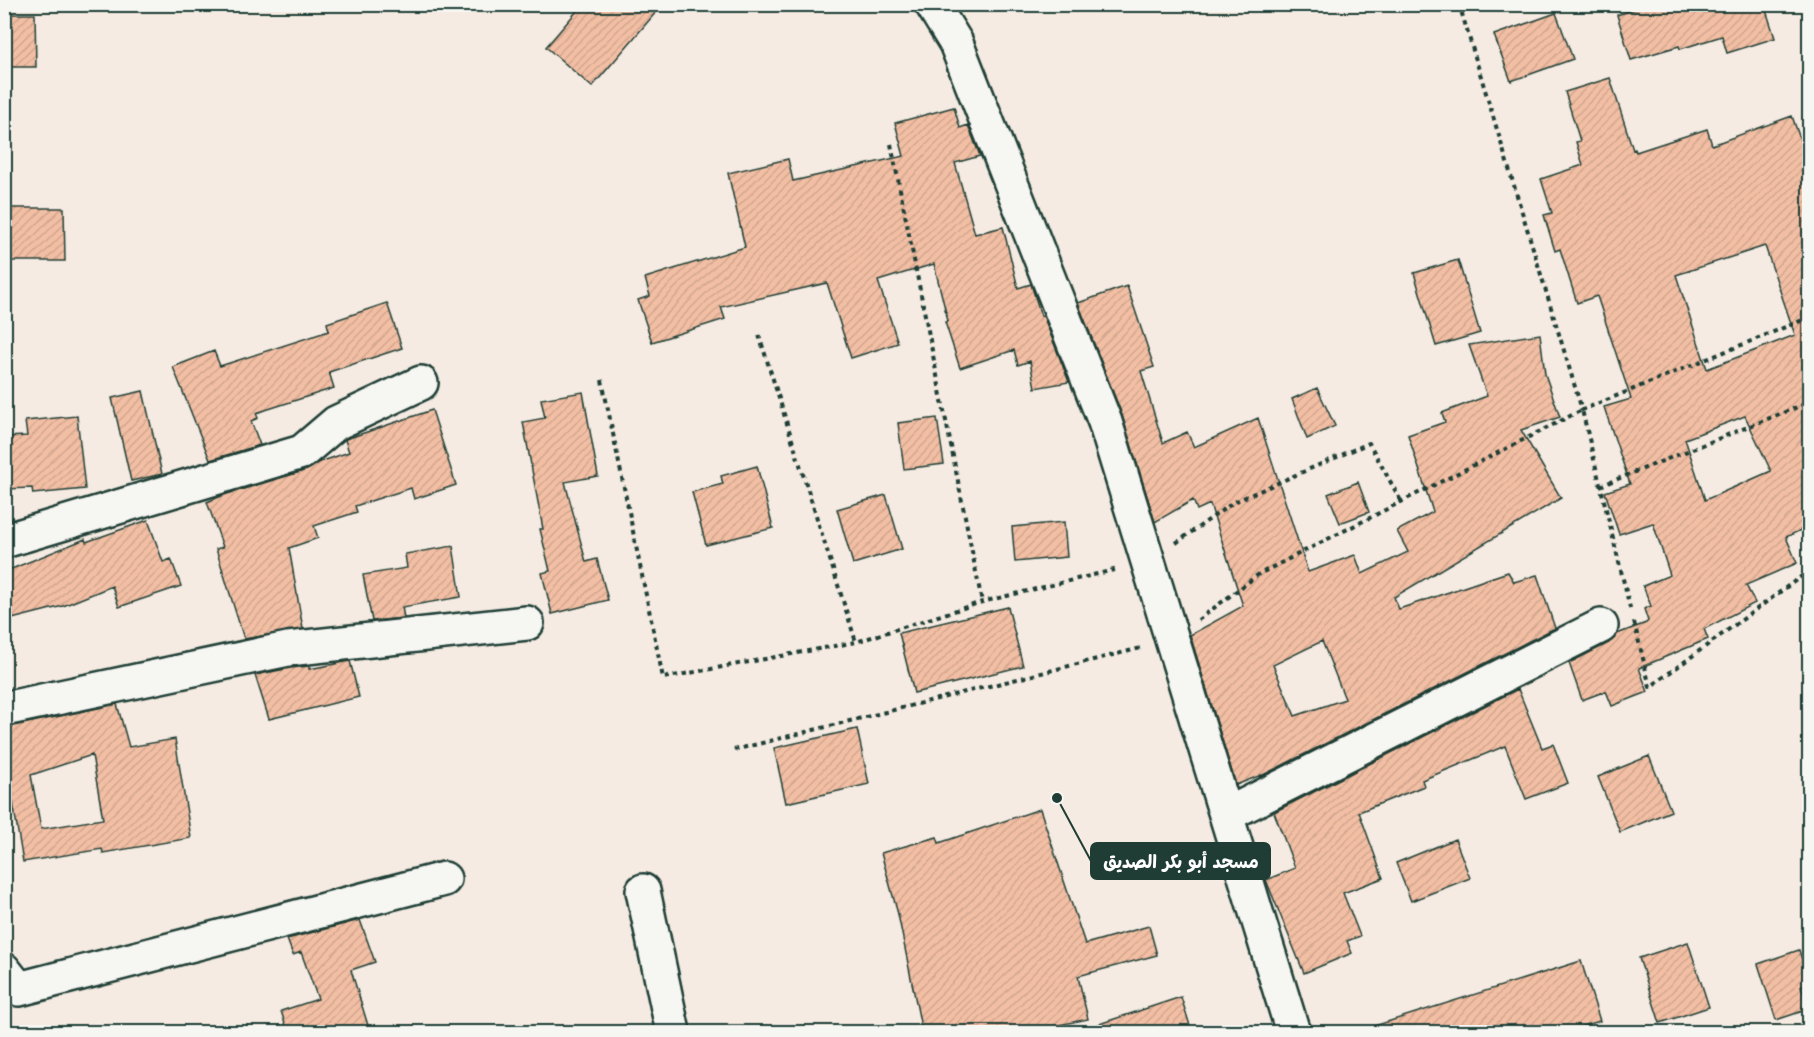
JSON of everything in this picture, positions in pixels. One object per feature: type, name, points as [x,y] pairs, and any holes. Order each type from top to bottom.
[{"type":"street","points":[[933,4],[956,43],[1105,422],[1293,1032]]},
{"type":"street","points":[[4,541],[302,452],[336,423],[421,383]]},
{"type":"street","points":[[4,709],[288,649],[526,623]]},
{"type":"street","points":[[1226,815],[1600,626]]},
{"type":"street","points":[[4,970],[19,989],[444,879]]},
{"type":"street","points":[[643,891],[673,1032]]},
{"type":"path","points":[[1459,4],[1582,410],[1650,687],[1809,570]]},
{"type":"path","points":[[891,144],[982,602]]},
{"type":"path","points":[[734,750],[1172,640],[1259,574],[1401,501],[1582,410],[1809,316]]},
{"type":"path","points":[[759,335],[856,642]]},
{"type":"path","points":[[602,380],[663,678],[856,642],[982,602],[1148,562],[1234,502],[1369,443],[1401,501]]},
{"type":"path","points":[[1600,486],[1809,402]]},
{"type":"building","points":[[583,4],[663,4],[592,87],[546,47]]},
{"type":"building","points":[[1650,4],[1764,4],[1775,38],[1727,53],[1722,36],[1680,49],[1679,46],[1631,60],[1617,15]]},
{"type":"building","points":[[1556,13],[1573,59],[1511,81],[1494,35]]},
{"type":"building","points":[[4,14],[35,14],[36,67],[4,67]]},
{"type":"building","points":[[1610,78],[1633,150],[1635,149],[1636,152],[1707,129],[1712,145],[1792,116],[1809,165],[1809,526],[1786,537],[1797,563],[1746,585],[1755,603],[1704,629],[1708,639],[1639,668],[1648,692],[1612,706],[1606,691],[1582,700],[1569,663],[1609,643],[1617,634],[1646,623],[1648,621],[1644,609],[1651,606],[1643,586],[1670,575],[1653,523],[1619,534],[1605,492],[1630,484],[1604,407],[1631,399],[1597,296],[1577,303],[1560,249],[1555,251],[1544,215],[1552,213],[1541,179],[1583,165],[1576,142],[1580,141],[1565,92]],"holes":[[[1765,246],[1795,335],[1707,369],[1676,275]],[[1745,416],[1771,471],[1705,500],[1685,439]]]},
{"type":"building","points":[[954,107],[960,128],[968,125],[980,156],[955,163],[975,234],[1003,227],[1018,288],[1031,284],[1041,316],[1043,315],[1069,382],[1035,388],[1030,361],[1018,365],[1014,350],[960,368],[945,322],[948,321],[934,264],[878,281],[898,343],[851,358],[827,283],[721,307],[725,319],[652,342],[638,300],[650,296],[645,278],[745,247],[728,173],[788,159],[793,181],[904,156],[895,123]]},
{"type":"building","points":[[4,208],[64,208],[65,261],[4,261]]},
{"type":"building","points":[[1458,260],[1480,333],[1436,346],[1414,273]]},
{"type":"building","points":[[1127,286],[1154,367],[1141,371],[1163,443],[1187,432],[1194,447],[1258,418],[1308,572],[1355,555],[1362,574],[1408,552],[1397,531],[1433,512],[1408,435],[1445,422],[1442,413],[1487,396],[1469,345],[1540,334],[1545,374],[1560,417],[1521,430],[1561,498],[1394,597],[1399,609],[1508,572],[1514,582],[1537,575],[1555,628],[1261,776],[1236,785],[1190,635],[1243,606],[1210,504],[1197,510],[1193,500],[1155,522],[1122,415],[1078,303]],"holes":[[[1322,641],[1345,699],[1295,716],[1273,665]]]},
{"type":"building","points":[[387,303],[402,348],[329,372],[334,388],[256,413],[258,418],[251,421],[260,445],[210,460],[173,367],[214,351],[220,366],[329,331],[327,323]]},
{"type":"building","points":[[1317,388],[1335,426],[1307,439],[1292,399]]},
{"type":"building","points":[[143,391],[162,474],[131,481],[112,398]]},
{"type":"building","points":[[583,392],[598,476],[565,482],[586,562],[597,559],[608,600],[552,614],[542,573],[550,571],[540,529],[543,529],[523,422],[545,418],[541,399]]},
{"type":"building","points":[[432,410],[456,485],[414,499],[411,488],[355,506],[357,512],[314,526],[318,538],[289,548],[303,629],[244,639],[216,549],[223,547],[207,502],[307,470],[320,462],[349,452],[346,439]]},
{"type":"building","points":[[77,416],[85,489],[33,494],[32,488],[4,489],[4,437],[27,436],[25,421]]},
{"type":"building","points":[[937,418],[944,464],[904,469],[898,423]]},
{"type":"building","points":[[757,466],[773,528],[706,545],[692,492],[723,484],[721,476]]},
{"type":"building","points":[[1358,482],[1369,512],[1340,523],[1328,494]]},
{"type":"building","points":[[886,495],[902,549],[853,564],[837,509]]},
{"type":"building","points":[[148,520],[163,562],[171,559],[181,586],[119,607],[112,586],[63,606],[4,621],[4,572],[85,539],[86,542]]},
{"type":"building","points":[[1064,522],[1067,557],[1015,562],[1012,527]]},
{"type":"building","points":[[453,546],[461,597],[402,607],[404,618],[372,621],[363,575],[407,568],[405,554]]},
{"type":"building","points":[[1008,607],[1023,666],[914,693],[899,633]]},
{"type":"building","points":[[350,661],[359,697],[269,719],[255,675],[309,666],[309,669]]},
{"type":"building","points":[[1518,689],[1542,748],[1553,744],[1568,783],[1526,799],[1505,746],[1422,780],[1424,786],[1359,812],[1383,878],[1343,893],[1360,936],[1347,941],[1352,953],[1304,973],[1266,880],[1295,868],[1274,812]]},
{"type":"building","points":[[117,704],[129,747],[175,739],[191,838],[103,853],[102,849],[23,862],[11,791],[4,792],[4,728]],"holes":[[[92,755],[103,819],[41,829],[31,775]]]},
{"type":"building","points":[[857,729],[869,784],[786,803],[774,748]]},
{"type":"building","points":[[1649,756],[1671,811],[1620,832],[1598,777]]},
{"type":"building","points":[[1040,809],[1085,944],[1149,926],[1157,955],[1078,976],[1088,1019],[1026,1032],[922,1032],[898,914],[881,853],[937,837],[939,843]]},
{"type":"building","points":[[1455,839],[1470,878],[1411,901],[1396,863]]},
{"type":"building","points":[[360,920],[375,962],[351,970],[370,1032],[288,1032],[281,1011],[318,999],[301,952],[293,955],[287,939]]},
{"type":"building","points":[[1688,942],[1709,1007],[1660,1023],[1639,958]]},
{"type":"building","points":[[1799,950],[1809,982],[1801,986],[1809,1009],[1776,1020],[1758,964]]},
{"type":"building","points":[[1581,961],[1600,1021],[1562,1032],[1372,1032],[1371,1027]]},
{"type":"building","points":[[1181,997],[1192,1032],[1088,1032],[1087,1028]]},
{"type":"place","name":"مسجد أبو بكر الصديق","points":[[1057,798]]}]
